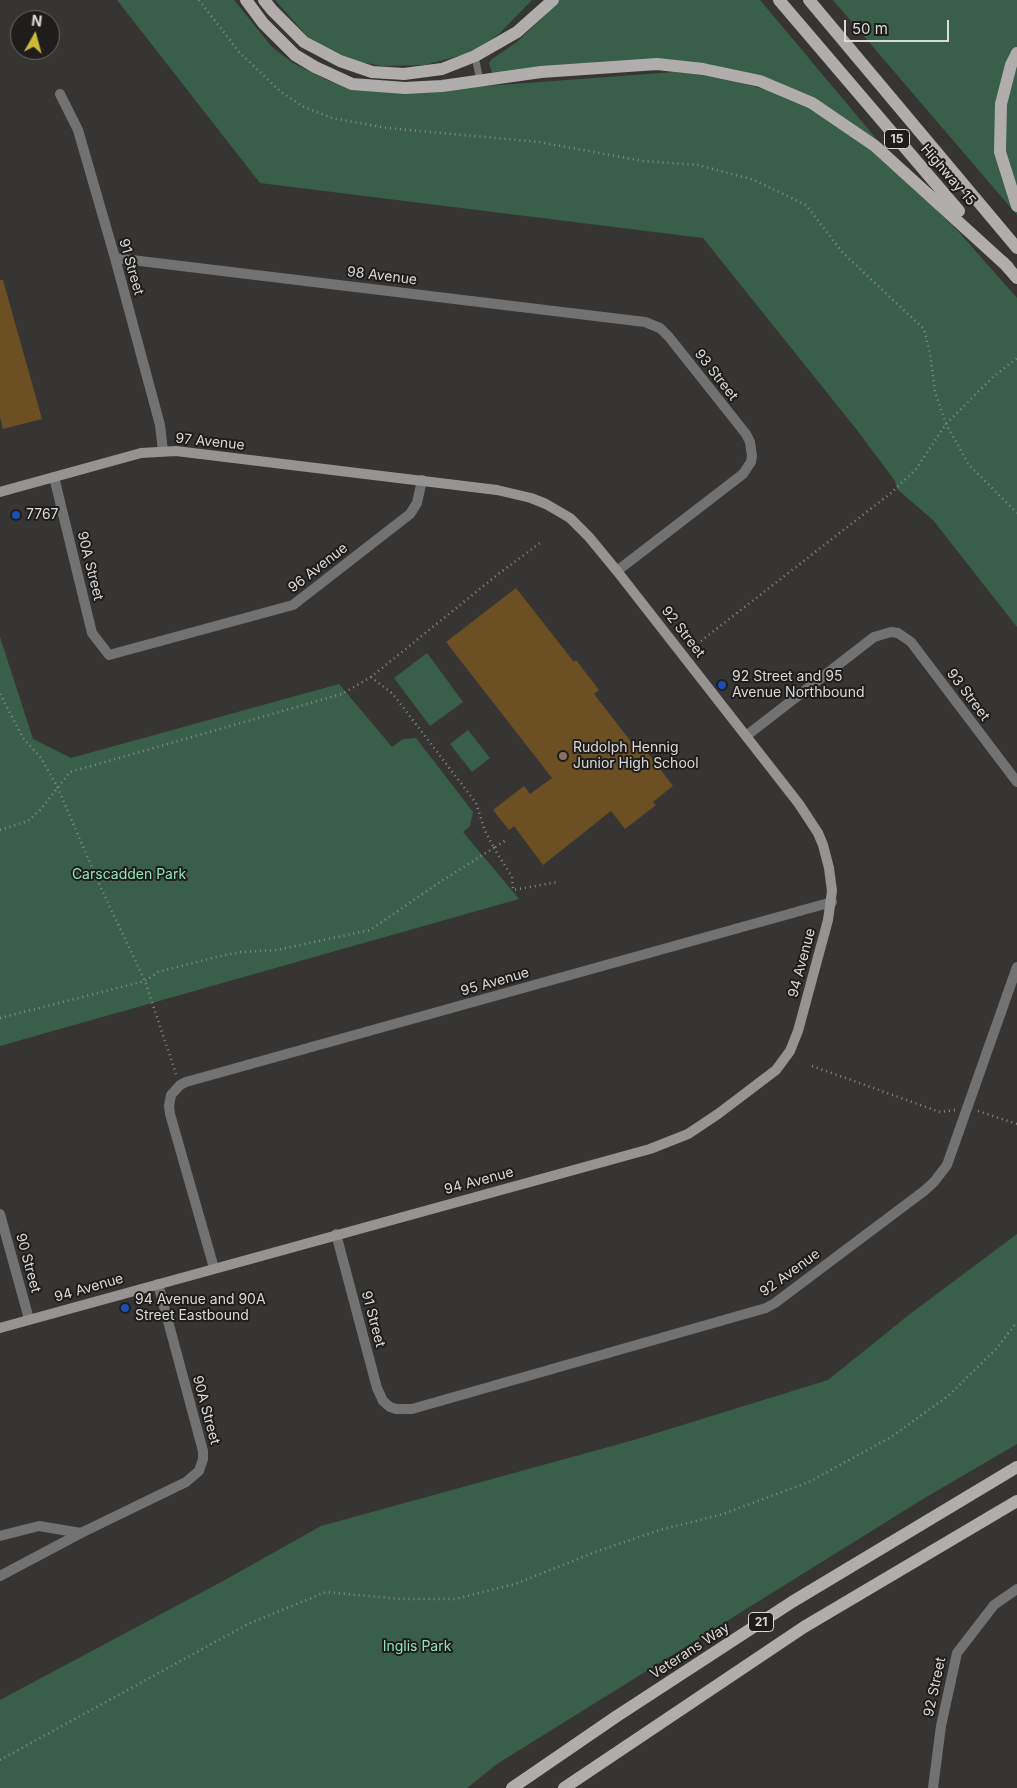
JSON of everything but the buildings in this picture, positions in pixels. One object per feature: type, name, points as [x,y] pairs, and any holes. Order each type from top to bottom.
[{"type":"main road","points":[[246,0],[263,23],[295,55],[315,67],[352,84],[405,88],[442,86],[542,72],[657,64],[703,69],[760,81],[812,103],[875,146],[1008,267]]},
{"type":"main road","points":[[264,0],[304,42],[340,61],[372,72],[404,74],[442,69],[476,56],[517,32],[553,0]]},
{"type":"main road","name":"Highway 15","points":[[778,0],[1017,278]]},
{"type":"main road","name":"Highway 15","points":[[809,0],[1017,248]]},
{"type":"main road","points":[[1017,53],[1011,65],[1000,104],[1000,152],[1017,206]]},
{"type":"main road","name":"Veterans Way","points":[[512,1788],[617,1716],[792,1602],[1017,1467]]},
{"type":"main road","name":"21","points":[[564,1788],[804,1627],[1017,1501]]},
{"type":"street","name":"91 Street","points":[[60,94],[78,130],[115,258],[160,425],[163,451]]},
{"type":"street","name":"98 Avenue","points":[[115,258],[645,322]]},
{"type":"street","name":"93 Street","points":[[617,571],[743,474],[752,456],[750,442],[746,434],[675,345],[660,328],[645,322]]},
{"type":"street","name":"97 Avenue","points":[[0,492],[141,453],[163,451],[188,452],[422,480]]},
{"type":"street","name":"90A Street","points":[[54,478],[92,633],[109,655]]},
{"type":"street","name":"92 Street","points":[[422,480],[512,492],[546,504],[570,518],[580,528],[617,571],[799,804],[823,844],[829,868],[832,902]]},
{"type":"street","name":"96 Avenue","points":[[109,655],[293,605],[410,514],[416,503],[422,480]]},
{"type":"street","name":"93 Street","points":[[746,736],[874,636],[885,632],[898,633],[911,642],[1017,782]]},
{"type":"street","name":"95 Avenue","points":[[214,1268],[170,1114],[171,1095],[180,1085],[832,902]]},
{"type":"street","name":"94 Avenue","points":[[0,1328],[670,1142],[704,1124],[776,1070],[790,1051],[798,1031],[832,902]]},
{"type":"street","name":"92 Avenue","points":[[390,1406],[396,1409],[412,1409],[766,1308],[775,1303],[934,1182],[951,1159],[1017,967]]},
{"type":"street","name":"90 Street","points":[[0,1214],[29,1319]]},
{"type":"street","name":"91 Street","points":[[336,1234],[377,1388],[383,1401],[390,1406]]},
{"type":"street","name":"90A Street","points":[[81,1533],[186,1482],[194,1477],[201,1466],[203,1451],[158,1284]]},
{"type":"street","points":[[0,1536],[39,1526],[81,1533]]},
{"type":"street","points":[[0,1576],[81,1533]]},
{"type":"street","name":"92 Street","points":[[933,1788],[941,1726],[957,1653],[994,1604],[1017,1589]]},
{"type":"lane","points":[[476,56],[480,81]]},
{"type":"path","points":[[199,0],[239,52],[281,92],[304,107],[332,118],[387,128],[539,142],[643,161],[698,165],[754,180],[806,205],[843,253],[924,329],[936,392],[946,424],[969,465],[1017,513]]},
{"type":"path","points":[[701,641],[890,493],[916,469],[946,424],[992,377],[1017,358]]},
{"type":"path","points":[[0,830],[28,821],[40,810],[57,786],[70,772],[342,694],[372,677],[497,574],[540,543]]},
{"type":"path","points":[[372,677],[393,694],[476,803],[485,832],[512,877],[513,890],[558,882]]},
{"type":"path","points":[[0,694],[23,738],[41,758],[57,786],[100,886],[145,981],[180,1085]]},
{"type":"path","points":[[0,1018],[145,981],[158,972],[220,956],[241,952],[277,950],[370,930],[506,840]]},
{"type":"path","points":[[812,1066],[940,1112],[968,1108],[1017,1124]]},
{"type":"path","points":[[0,1760],[248,1624],[326,1592],[400,1599],[455,1599],[515,1584],[598,1550],[660,1530],[723,1514],[809,1482],[891,1437],[948,1396],[997,1348],[1017,1322]]},
{"type":"green space","points":[[117,0],[234,0],[272,47],[293,63],[329,81],[368,90],[459,88],[674,72],[719,77],[767,90],[810,107],[875,151],[958,231],[1017,298],[1017,627],[933,520],[897,489],[895,481],[857,430],[703,238],[260,183]]},
{"type":"green space","points":[[275,0],[532,0],[500,33],[473,52],[425,65],[382,66],[350,60],[321,46],[306,35]]},
{"type":"green space","points":[[558,0],[760,0],[879,142],[857,129],[727,69],[492,73],[489,63],[492,59],[517,42]]},
{"type":"green space","points":[[833,0],[1017,0],[1017,215]]},
{"type":"green space","name":"Carscadden Park","points":[[0,637],[33,739],[71,758],[339,684],[392,747],[403,739],[416,738],[473,812],[470,826],[463,832],[519,899],[0,1046]]},
{"type":"green space","points":[[427,653],[463,702],[430,726],[394,678]]},
{"type":"green space","points":[[468,730],[490,758],[472,772],[450,744]]},
{"type":"green space","name":"Inglis Park","points":[[1017,1234],[1017,1444],[923,1499],[497,1764],[467,1788],[0,1788],[0,1700],[223,1581],[321,1526],[634,1440],[828,1380],[910,1314]]},
{"type":"place","name":"7767","points":[[16,515]]},
{"type":"place","name":"92 Street and 95 Avenue Northbound","points":[[722,685]]},
{"type":"place","name":"Rudolph Hennig Junior High School","points":[[563,756]]},
{"type":"place","name":"94 Avenue and 90A Street Eastbound","points":[[125,1308]]}]
